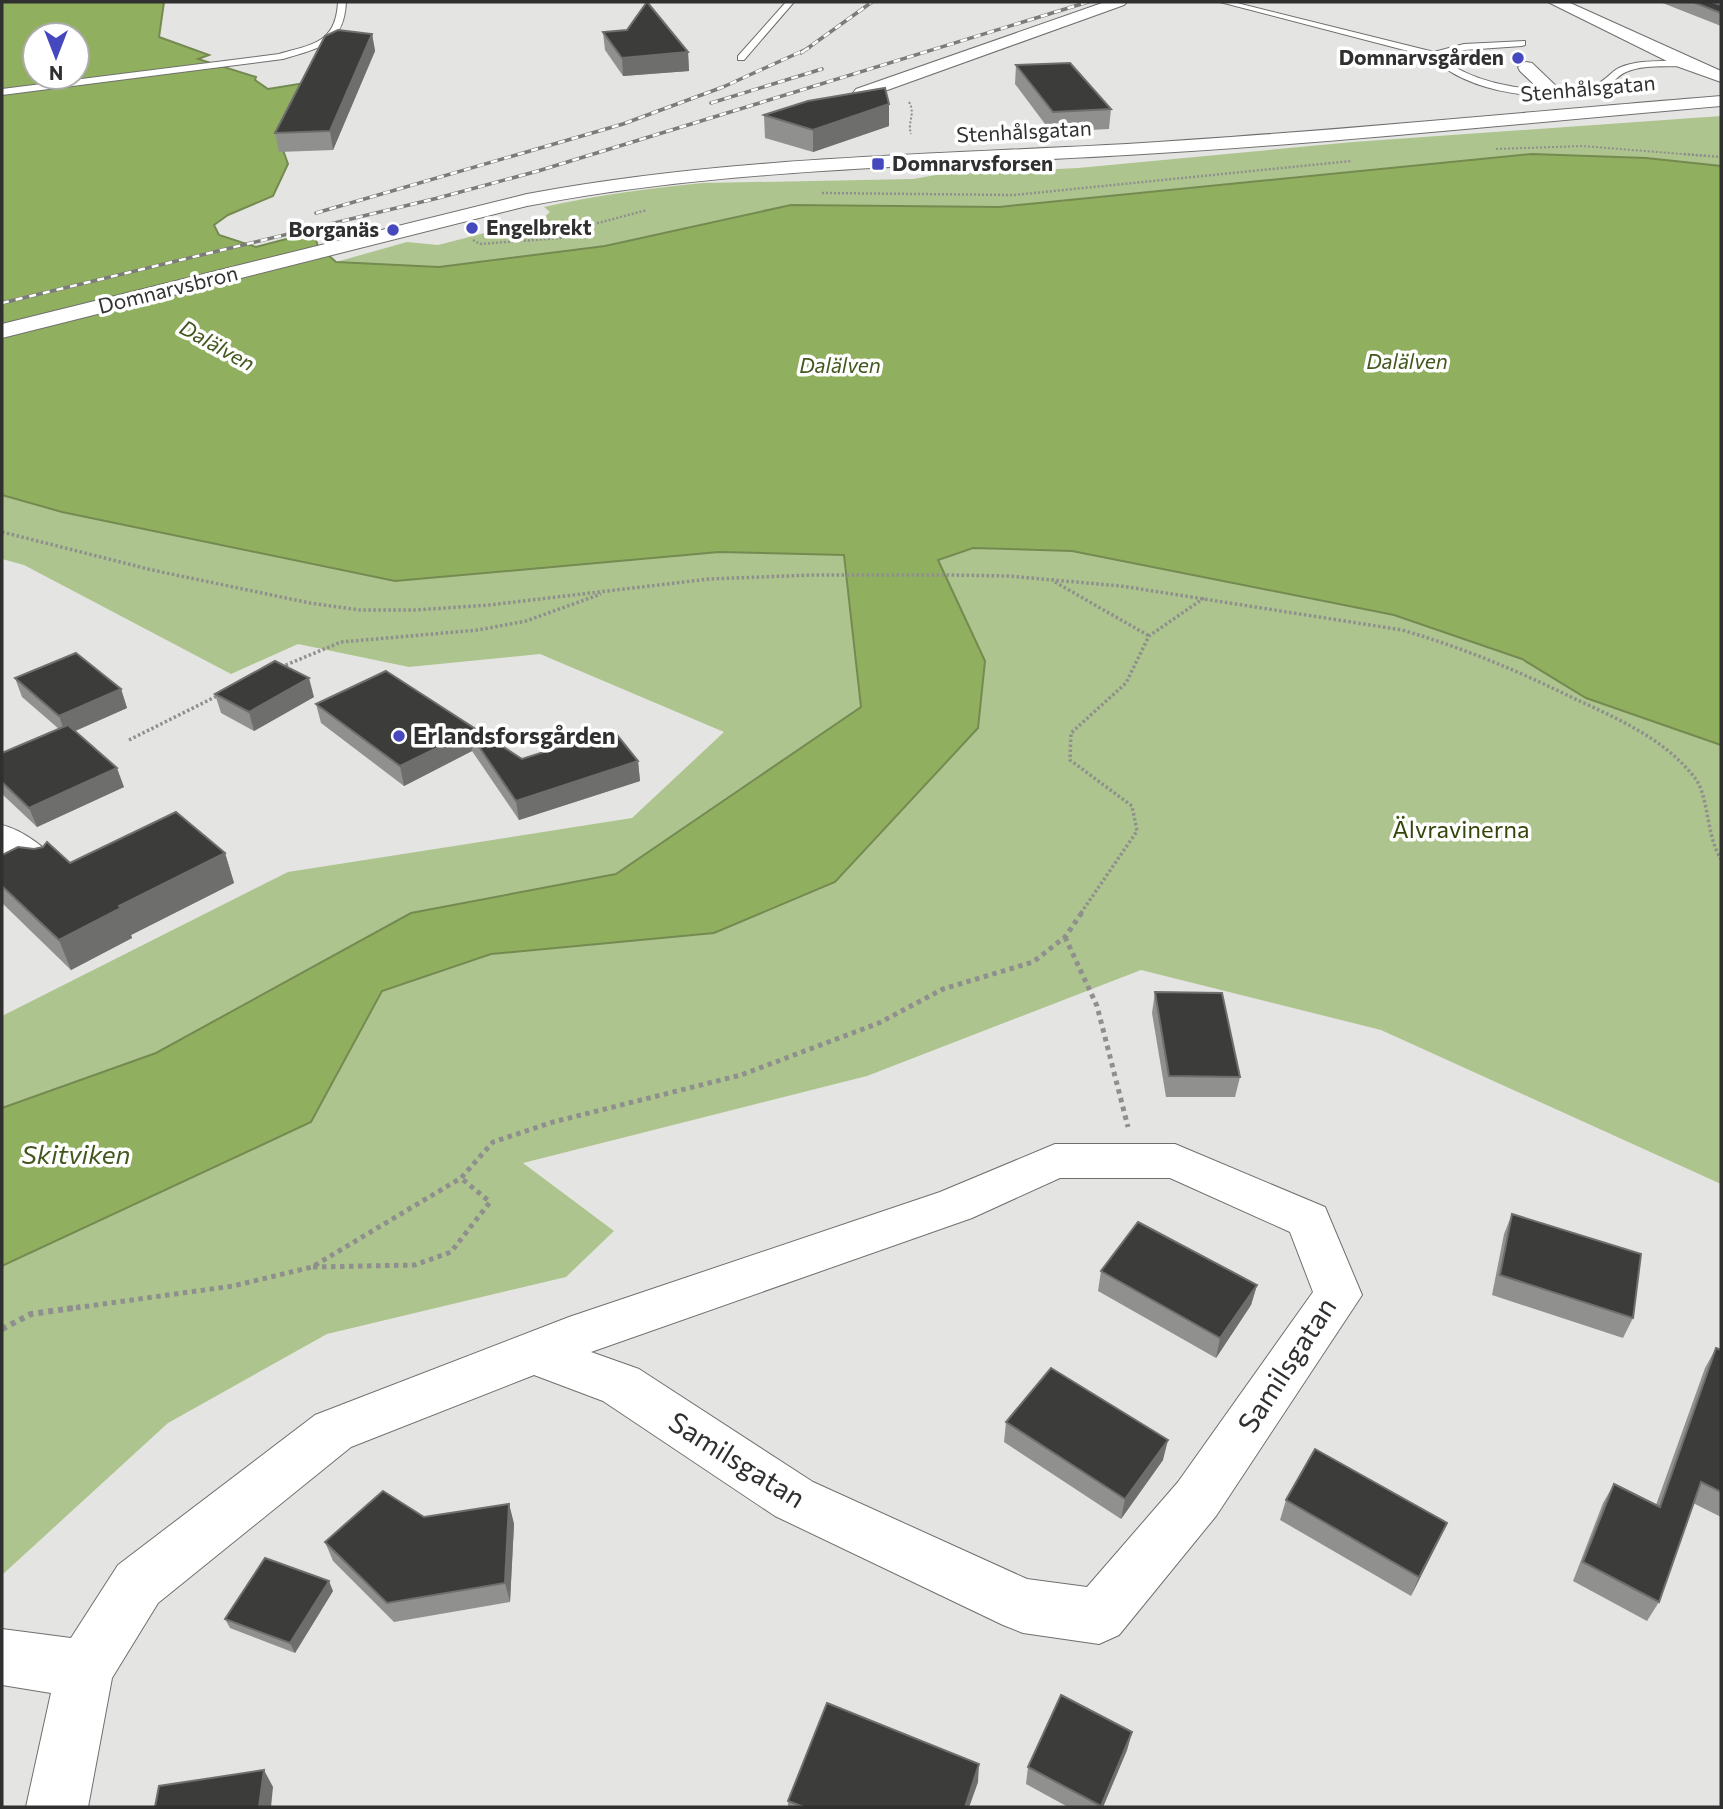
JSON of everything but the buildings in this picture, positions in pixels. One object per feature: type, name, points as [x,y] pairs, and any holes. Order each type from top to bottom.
[{"type":"street","points":[[862,93],[1119,2]]},
{"type":"street","points":[[1556,2],[1721,78]]},
{"type":"street","points":[[1526,67],[1550,90]]},
{"type":"street","name":"Stenhålsgatan","points":[[335,248],[527,200],[611,184],[736,172],[1187,146],[1721,101]]},
{"type":"street","name":"Domnarvsbron","points":[[2,331],[335,248]]},
{"type":"street","points":[[2,836],[41,866]]},
{"type":"street","name":"Samilsgatan","points":[[57,1807],[85,1669],[138,1584],[333,1431],[535,1353],[956,1205],[1055,1161],[1175,1161],[1309,1220],[1338,1295],[1197,1499],[1099,1616],[1023,1606],[794,1499],[621,1385],[535,1353]]},
{"type":"street","points":[[2,1657],[85,1669]]},
{"type":"lane","points":[[2,92],[280,57],[317,46],[338,33],[342,2]]},
{"type":"lane","points":[[741,58],[790,2]]},
{"type":"lane","points":[[1224,2],[1434,55],[1464,47],[1522,43]]},
{"type":"lane","points":[[1434,55],[1439,62],[1457,74],[1476,81],[1499,86],[1550,90],[1599,87],[1612,81],[1618,72],[1627,69],[1685,63]]},
{"type":"path","points":[[914,137],[908,132],[914,109],[905,94],[910,84],[926,71]]},
{"type":"path","points":[[1492,149],[1582,146],[1721,157]]},
{"type":"path","points":[[823,193],[1014,195],[1357,161]]},
{"type":"path","points":[[471,239],[480,244],[560,238],[598,223],[650,209]]},
{"type":"path","points":[[2,532],[66,551],[225,585],[307,602],[375,611],[446,607],[747,577],[957,575],[1119,583],[1402,630],[1446,643],[1515,670],[1627,723],[1675,754],[1698,780],[1714,848],[1721,859]]},
{"type":"path","points":[[1053,581],[1149,636]]},
{"type":"path","points":[[273,671],[341,642],[490,628],[526,621],[609,591]]},
{"type":"path","points":[[312,1267],[461,1178],[494,1142],[553,1122],[741,1075],[879,1023],[943,989],[1033,962],[1065,937],[1137,831],[1132,806],[1070,761],[1071,733],[1126,683],[1149,636],[1204,598]]},
{"type":"path","points":[[129,740],[225,693]]},
{"type":"path","points":[[1065,937],[1086,972],[1100,1011],[1136,1161]]},
{"type":"path","points":[[2,1329],[32,1314],[233,1286],[312,1267],[415,1265],[451,1251],[490,1202],[461,1178]]},
{"type":"green space","points":[[1721,116],[1721,166],[1646,158],[1532,154],[999,207],[791,205],[605,246],[518,260],[439,267],[336,262],[407,242],[438,245],[543,218],[550,212],[544,207],[604,195],[683,185],[913,179],[936,175],[1078,168],[1353,142]]},
{"type":"green space","points":[[2,495],[62,512],[395,581],[719,552],[844,555],[898,675],[744,837],[197,1036],[2,1124],[2,1016],[288,872],[632,818],[724,732],[540,654],[409,667],[298,644],[231,674],[24,565],[2,559]]},
{"type":"green space","name":"Älvravinerna","points":[[973,548],[1072,551],[1415,609],[1721,733],[1721,1184],[1381,1030],[1141,970],[867,1076],[523,1163],[614,1231],[566,1277],[327,1334],[168,1423],[2,1575],[2,1266],[311,1122],[382,991],[491,954],[714,933],[985,661],[938,559]]},
{"type":"water","points":[[2,2],[164,2],[159,37],[209,55],[198,59],[256,77],[255,80],[268,89],[317,81],[283,150],[288,164],[273,196],[228,215],[214,225],[219,235],[256,247],[313,232],[318,246],[336,262],[439,267],[605,246],[791,205],[999,207],[1532,154],[1646,158],[1721,166],[1721,745],[1586,698],[1522,659],[1394,615],[1072,551],[973,548],[938,560],[985,661],[978,728],[835,882],[714,933],[491,954],[382,991],[311,1122],[2,1266],[2,1108],[156,1053],[411,913],[616,874],[861,707],[844,555],[719,552],[395,581],[62,512],[2,495]]},
{"type":"railway","points":[[806,49],[872,2]]},
{"type":"railway","points":[[2,303],[438,198],[538,171],[1088,2]]},
{"type":"railway","points":[[316,213],[623,124],[723,87],[806,49]]},
{"type":"railway","points":[[801,53],[806,49]]},
{"type":"railway","points":[[711,103],[822,69]]},
{"type":"place","name":"Domnarvsgården","points":[[1518,58]]},
{"type":"place","name":"Domnarvsforsen","points":[[878,164]]},
{"type":"place","name":"Engelbrekt","points":[[472,228]]},
{"type":"place","name":"Borganäs","points":[[393,230]]},
{"type":"place","name":"Erlandsforsgården","points":[[399,736]]},
{"type":"water label","name":"Dalälven","points":[[217,346]]},
{"type":"water label","name":"Dalälven","points":[[1407,362]]},
{"type":"water label","name":"Dalälven","points":[[840,366]]},
{"type":"water label","name":"Skitviken","points":[[76,1155]]}]
